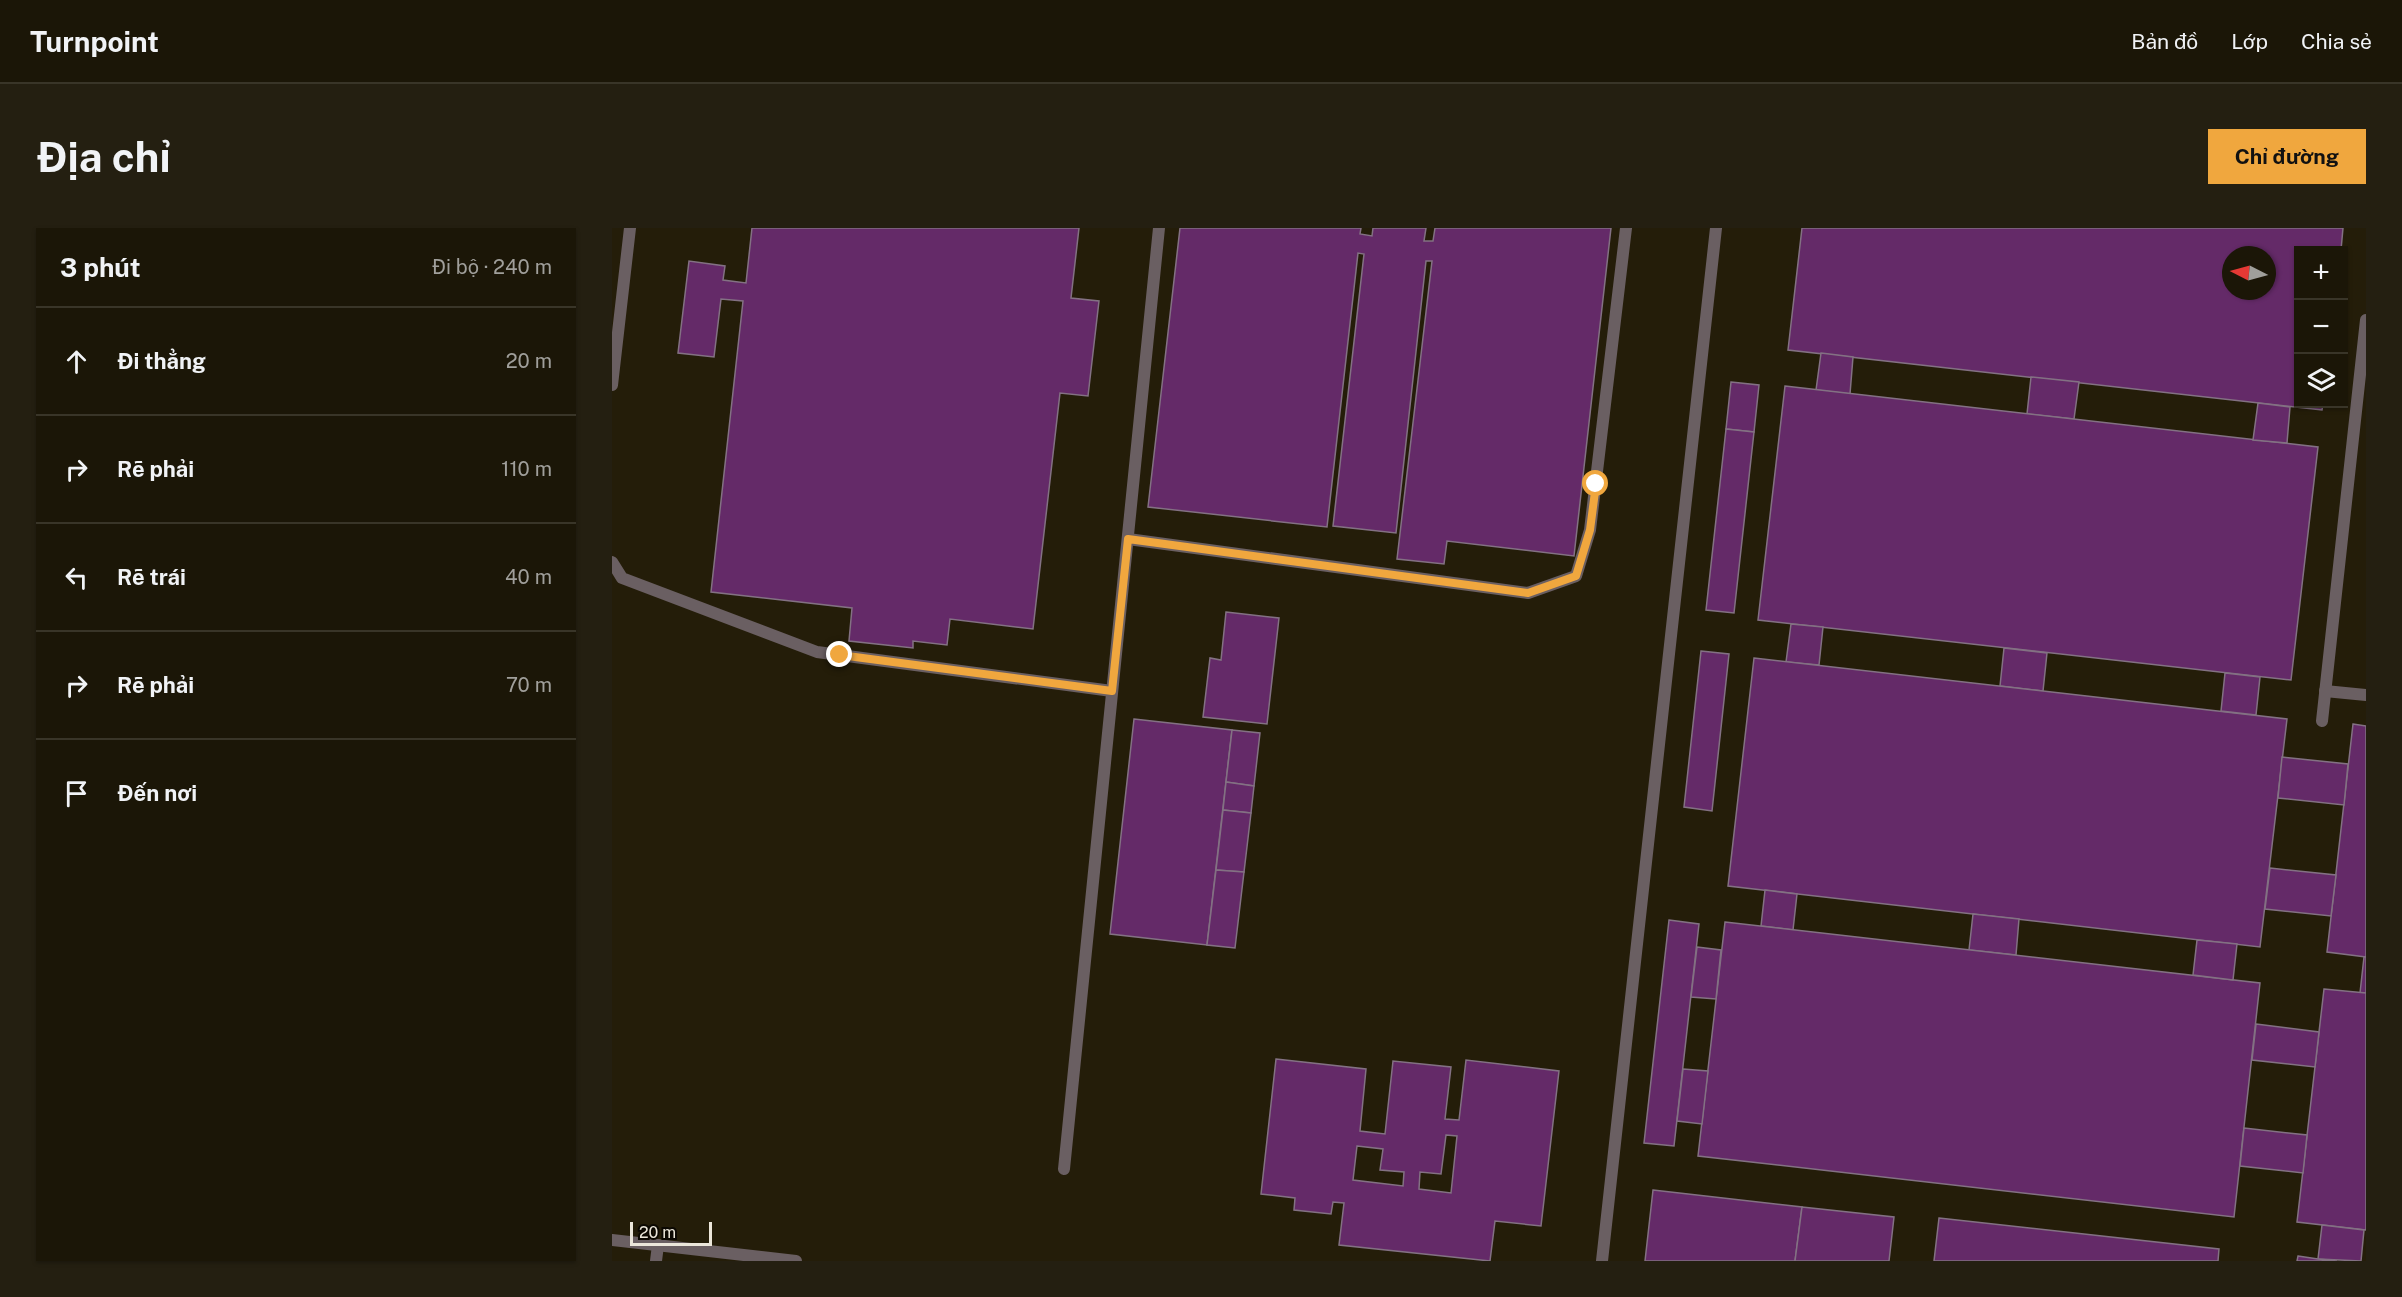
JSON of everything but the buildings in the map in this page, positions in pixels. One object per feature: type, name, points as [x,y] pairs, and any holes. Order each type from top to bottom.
[{"type":"lane","points":[[612,385],[630,228]]},
{"type":"lane","points":[[1064,1169],[1159,228]]},
{"type":"lane","points":[[1128,539],[1528,593],[1576,576],[1590,530],[1626,228]]},
{"type":"lane","points":[[1602,1261],[1716,228]]},
{"type":"lane","points":[[2322,721],[2366,320]]},
{"type":"lane","points":[[612,562],[622,578],[818,652],[1112,691]]},
{"type":"lane","points":[[2325,691],[2366,695]]},
{"type":"lane","points":[[612,1240],[795,1261]]},
{"type":"lane","points":[[656,1261],[658,1245]]},
{"type":"route","points":[[840,655],[1112,691],[1128,539],[1528,593],[1576,576],[1590,530],[1596,484]]}]
